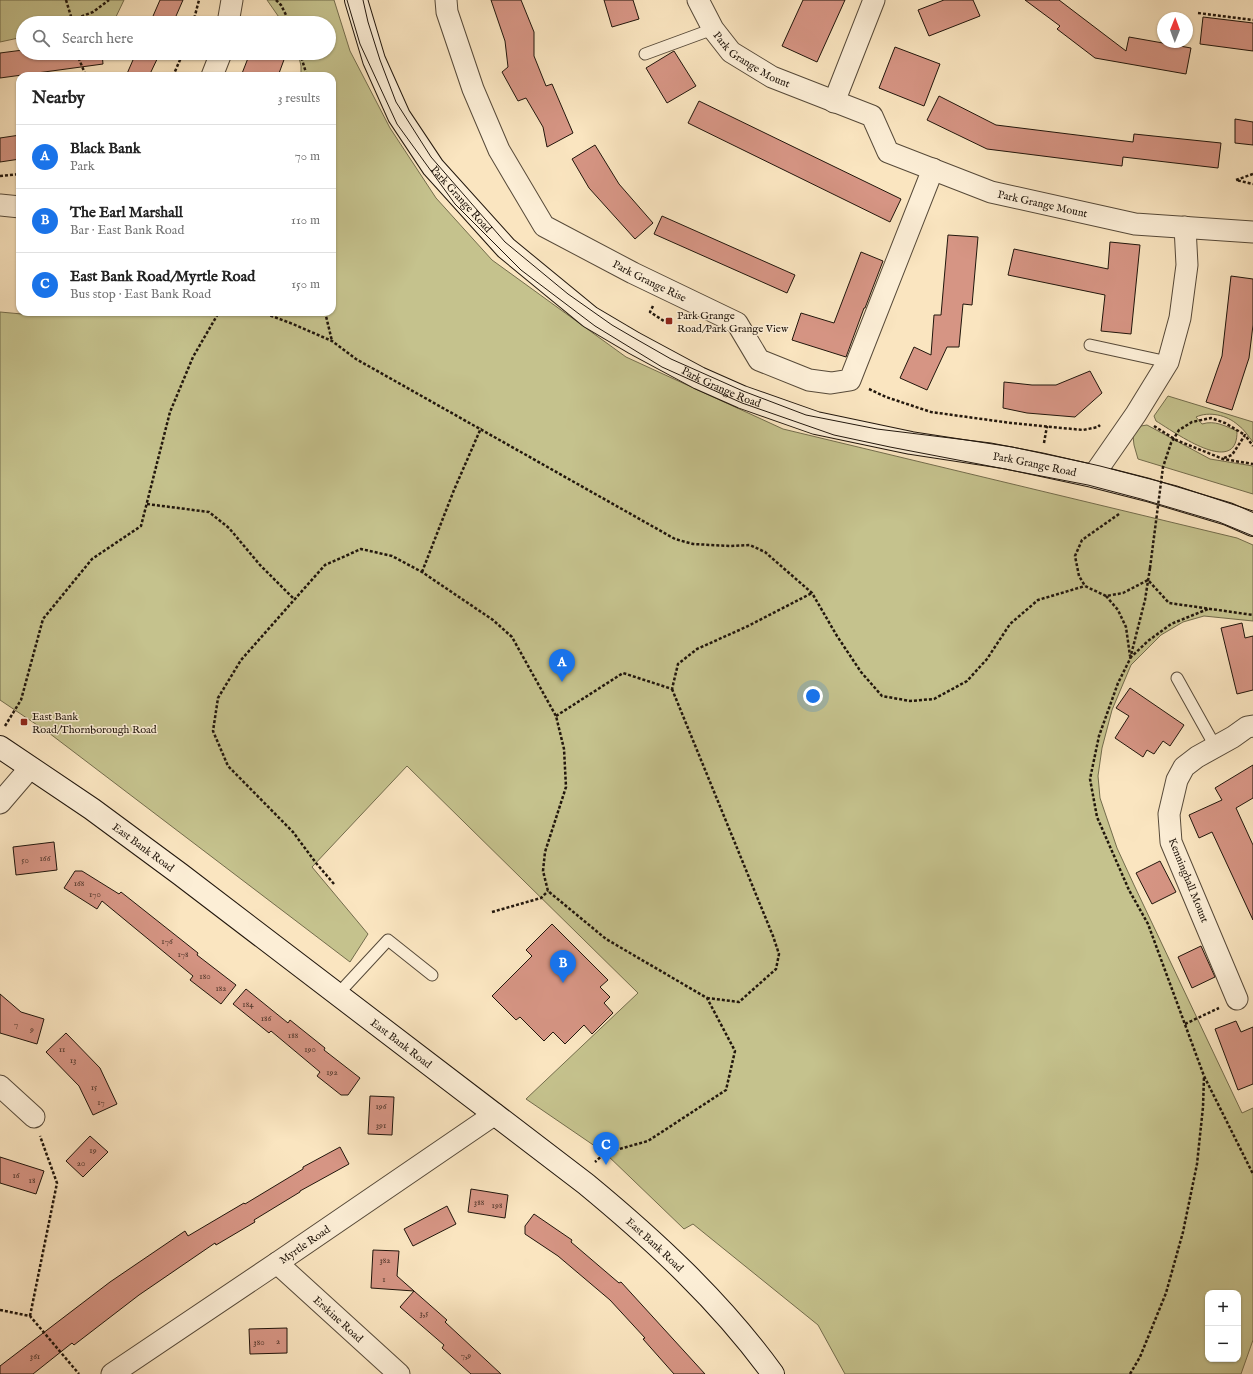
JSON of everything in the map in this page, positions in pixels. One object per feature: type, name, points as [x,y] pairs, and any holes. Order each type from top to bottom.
[{"type":"street","points":[[230,16],[232,0]]},
{"type":"street","name":"Park Grange Road","points":[[356,0],[374,60],[399,116],[433,167],[506,248],[590,317],[634,343],[699,378],[742,397],[816,423],[911,443],[1009,458],[1093,476],[1148,490],[1228,514],[1253,525]]},
{"type":"street","name":"Park Grange Rise","points":[[446,0],[447,12],[473,89],[499,150],[544,226],[633,274],[737,323],[759,360],[809,380],[831,383],[850,380],[933,169]]},
{"type":"street","name":"Park Grange Mount","points":[[698,0],[713,29],[731,52],[772,77],[872,116],[888,152],[991,192],[1135,224],[1253,232]]},
{"type":"street","points":[[834,102],[874,0]]},
{"type":"street","points":[[214,72],[218,60]]},
{"type":"street","points":[[0,205],[16,207]]},
{"type":"street","points":[[1093,476],[1136,414],[1168,362],[1180,318],[1187,265],[1186,227]]},
{"type":"street","name":"Kenninghall Mount","points":[[1237,999],[1176,852],[1170,834],[1168,814],[1177,780],[1184,767],[1215,746],[1233,737],[1247,727],[1253,726]]},
{"type":"street","name":"East Bank Road","points":[[2,738],[30,768],[130,837],[578,1178],[636,1226],[684,1271],[754,1347],[773,1374]]},
{"type":"street","points":[[0,803],[30,768]]},
{"type":"street","points":[[0,1086],[34,1117]]},
{"type":"street","name":"Myrtle Road","points":[[112,1374],[494,1114]]},
{"type":"street","name":"Erskine Road","points":[[277,1263],[399,1374]]},
{"type":"lane","points":[[645,54],[713,29]]},
{"type":"lane","points":[[1090,344],[1168,362]]},
{"type":"lane","points":[[1177,678],[1215,746]]},
{"type":"lane","points":[[338,994],[388,940],[432,975]]},
{"type":"path","points":[[66,0],[70,16]]},
{"type":"path","points":[[85,16],[93,12],[109,0]]},
{"type":"path","points":[[195,16],[199,0]]},
{"type":"path","points":[[276,0],[286,16]]},
{"type":"path","points":[[1198,13],[1253,20]]},
{"type":"path","points":[[79,60],[84,72]]},
{"type":"path","points":[[175,72],[180,60]]},
{"type":"path","points":[[302,60],[306,72]]},
{"type":"path","points":[[0,176],[16,174]]},
{"type":"path","points":[[1253,174],[1236,180],[1253,184]]},
{"type":"path","points":[[654,302],[650,312],[667,323]]},
{"type":"path","points":[[2,738],[20,700],[43,619],[92,559],[141,526],[170,412],[193,357],[217,316]]},
{"type":"path","points":[[272,316],[332,341],[356,359],[675,538],[693,544],[730,546],[750,545],[765,552],[812,593],[837,636],[861,672],[882,696],[910,701],[934,699],[967,681],[988,659],[1010,624],[1038,600],[1084,586]]},
{"type":"path","points":[[326,316],[332,341]]},
{"type":"path","points":[[864,386],[886,397],[931,412],[1012,423],[1084,430],[1098,427],[1104,421]]},
{"type":"path","points":[[1253,446],[1245,435],[1225,423],[1211,418],[1192,422],[1180,430],[1172,443],[1163,467],[1146,600],[1130,659],[1118,683],[1099,736],[1090,779],[1097,816],[1129,890],[1148,924],[1204,1076],[1253,1174]]},
{"type":"path","points":[[1151,424],[1176,440],[1223,459],[1253,464]]},
{"type":"path","points":[[1044,443],[1047,426]]},
{"type":"path","points":[[422,572],[454,490],[481,428]]},
{"type":"path","points":[[1223,459],[1232,455],[1245,435]]},
{"type":"path","points":[[146,504],[209,512],[228,528],[294,599]]},
{"type":"path","points":[[1119,514],[1082,540],[1076,556],[1079,576],[1084,586],[1106,596],[1118,610],[1126,627],[1130,659]]},
{"type":"path","points":[[334,884],[293,832],[228,766],[213,731],[218,698],[241,660],[325,564],[361,550],[392,556],[422,572],[493,620],[512,637],[556,716],[564,749],[566,787],[545,852],[543,871],[548,891],[606,939],[707,998],[739,1002],[776,969],[779,954],[672,689],[678,664],[697,649],[746,627],[812,593]]},
{"type":"path","points":[[1106,596],[1123,593],[1148,580]]},
{"type":"path","points":[[1148,580],[1169,603],[1253,615]]},
{"type":"path","points":[[1130,659],[1148,641],[1171,624],[1208,609]]},
{"type":"path","points":[[556,716],[623,673],[672,689]]},
{"type":"path","points":[[492,912],[541,898],[548,891]]},
{"type":"path","points":[[578,1178],[605,1153],[648,1141],[726,1090],[735,1051],[707,998]]},
{"type":"path","points":[[1185,1024],[1237,999]]},
{"type":"path","points":[[1130,1374],[1140,1358],[1166,1293],[1183,1232],[1197,1164],[1203,1107],[1204,1076]]},
{"type":"path","points":[[30,1316],[57,1183],[34,1117]]},
{"type":"path","points":[[0,1310],[30,1316],[79,1374]]},
{"type":"shaded area","points":[[0,0],[124,0],[116,16],[16,16],[16,39],[0,42]]},
{"type":"shaded area","points":[[267,0],[334,0],[350,51],[390,128],[436,198],[492,260],[626,357],[783,429],[1237,538],[1253,545],[1253,621],[1204,616],[1183,622],[1161,635],[1131,665],[1112,710],[1102,748],[1098,776],[1100,798],[1117,848],[1134,885],[1242,1113],[1253,1108],[1253,1340],[1241,1374],[845,1374],[818,1325],[693,1224],[684,1229],[605,1153],[526,1099],[638,993],[407,766],[312,867],[368,934],[350,962],[49,733],[0,700],[0,312],[16,313],[16,316],[336,316],[336,72],[301,72],[300,60],[336,60],[336,16],[278,16]]},
{"type":"shaded area","points":[[1168,396],[1253,422],[1253,442],[1242,428],[1234,422],[1223,416],[1212,414],[1196,417],[1202,424],[1216,423],[1237,431],[1235,445],[1227,451],[1216,452],[1203,448],[1176,434],[1156,421],[1154,416]]},
{"type":"shaded area","points":[[1147,425],[1210,459],[1253,466],[1253,494],[1138,459],[1133,436],[1141,426]]},
{"type":"building","points":[[160,0],[183,0],[176,16],[153,16]]},
{"type":"building","points":[[491,0],[521,0],[534,32],[534,56],[546,86],[552,84],[573,133],[547,147],[543,127],[526,98],[518,101],[502,72],[508,67],[505,41]]},
{"type":"building","points":[[604,0],[633,0],[639,19],[612,27]]},
{"type":"building","points":[[803,0],[845,0],[817,62],[782,46]]},
{"type":"building","points":[[944,0],[973,0],[980,16],[929,36],[918,10]]},
{"type":"building","points":[[1025,0],[1059,0],[1126,51],[1129,37],[1157,42],[1157,48],[1191,48],[1186,74],[1095,58],[1057,29],[1060,26]]},
{"type":"building","points":[[1203,17],[1253,23],[1253,51],[1200,44]]},
{"type":"building","points":[[895,47],[940,64],[924,106],[879,88]]},
{"type":"building","points":[[16,51],[16,60],[103,60],[103,64],[44,72],[16,72],[16,76],[0,78],[0,53]]},
{"type":"building","points":[[674,51],[696,86],[667,103],[646,68]]},
{"type":"building","points":[[133,60],[157,60],[151,72],[128,72]]},
{"type":"building","points":[[247,60],[284,60],[279,72],[243,72]]},
{"type":"building","points":[[939,96],[996,125],[1133,142],[1134,134],[1221,143],[1218,168],[1123,157],[1122,166],[987,149],[927,120]]},
{"type":"building","points":[[699,101],[901,199],[890,222],[688,123]]},
{"type":"building","points":[[1235,119],[1253,122],[1253,145],[1235,143]]},
{"type":"building","points":[[16,136],[16,160],[0,162],[0,138]]},
{"type":"building","points":[[595,145],[619,184],[653,223],[635,239],[589,188],[572,159]]},
{"type":"building","points":[[662,216],[795,275],[787,293],[654,234]]},
{"type":"building","points":[[948,235],[978,237],[972,305],[963,304],[959,347],[947,347],[927,390],[900,378],[914,347],[931,355],[934,315],[941,315]]},
{"type":"building","points":[[1110,242],[1140,245],[1131,334],[1101,331],[1105,295],[1008,275],[1014,249],[1108,269]]},
{"type":"building","points":[[861,252],[883,261],[846,357],[792,340],[801,313],[834,323]]},
{"type":"building","points":[[1231,276],[1253,279],[1253,325],[1249,358],[1232,410],[1206,402],[1222,356]]},
{"type":"building","points":[[1090,371],[1102,393],[1075,417],[1027,413],[1003,408],[1004,382],[1032,385],[1056,385]]},
{"type":"building","points":[[1242,623],[1245,638],[1253,636],[1253,690],[1237,694],[1221,628]]},
{"type":"building","points":[[1130,688],[1184,725],[1170,746],[1163,741],[1154,754],[1147,750],[1143,757],[1115,738],[1129,716],[1116,708]]},
{"type":"building","points":[[1253,765],[1253,798],[1236,808],[1253,845],[1253,920],[1212,832],[1199,838],[1189,815],[1222,800],[1215,788]]},
{"type":"building","points":[[54,842],[57,870],[16,875],[13,847]]},
{"type":"building","points":[[1160,861],[1176,892],[1152,904],[1136,873]]},
{"type":"building","points":[[75,871],[82,871],[119,894],[121,892],[236,985],[221,1004],[190,980],[193,976],[102,901],[97,909],[64,888]]},
{"type":"building","points":[[552,924],[608,980],[600,987],[610,997],[604,1003],[613,1013],[592,1034],[584,1025],[565,1044],[553,1032],[544,1041],[520,1017],[516,1020],[492,996],[532,956],[526,950]]},
{"type":"building","points":[[1201,946],[1215,977],[1192,988],[1178,957]]},
{"type":"building","points":[[246,989],[288,1023],[290,1020],[325,1048],[324,1050],[360,1078],[348,1095],[341,1095],[317,1076],[320,1072],[271,1031],[269,1033],[233,1004]]},
{"type":"building","points":[[0,994],[21,1012],[44,1019],[37,1044],[0,1033]]},
{"type":"building","points":[[1236,1021],[1241,1032],[1253,1027],[1253,1084],[1238,1090],[1215,1029]]},
{"type":"building","points":[[66,1033],[100,1068],[117,1104],[93,1115],[79,1086],[46,1052]]},
{"type":"building","points":[[370,1096],[394,1097],[392,1135],[368,1134]]},
{"type":"building","points":[[90,1136],[108,1152],[83,1177],[66,1161]]},
{"type":"building","points":[[340,1147],[349,1164],[300,1191],[254,1220],[255,1222],[216,1245],[215,1243],[139,1295],[74,1345],[72,1343],[33,1374],[0,1374],[0,1366],[110,1282],[185,1231],[188,1236],[244,1203],[245,1204],[303,1169],[303,1167]]},
{"type":"building","points":[[0,1157],[44,1171],[36,1194],[0,1183]]},
{"type":"building","points":[[471,1189],[508,1195],[505,1218],[468,1212]]},
{"type":"building","points":[[447,1206],[456,1224],[413,1246],[404,1229]]},
{"type":"building","points":[[534,1214],[572,1240],[571,1242],[619,1283],[621,1282],[705,1374],[674,1374],[643,1339],[645,1338],[610,1300],[558,1256],[525,1234],[525,1226]]},
{"type":"building","points":[[373,1250],[399,1251],[397,1276],[414,1291],[371,1288]]},
{"type":"building","points":[[414,1291],[447,1320],[445,1322],[501,1374],[471,1374],[442,1348],[444,1345],[400,1307]]},
{"type":"building","points":[[287,1328],[287,1353],[250,1354],[249,1329]]},
{"type":"tram line","points":[[347,0],[360,44],[397,124],[455,204],[521,270],[595,326],[662,367],[742,403],[834,435],[1088,485],[1219,522],[1253,536]]},
{"type":"tram line","points":[[363,0],[380,60],[396,102],[431,157],[505,242],[568,294],[612,325],[636,339],[671,359],[743,391],[806,415],[877,429],[991,443],[1043,453],[1177,486],[1253,511]]},
{"type":"place","name":"Park Grange Road/Park Grange View","points":[[669,321]]},
{"type":"place","name":"Black Bank","points":[[562,682]]},
{"type":"place","name":"East Bank Road/Thornborough Road","points":[[24,722]]},
{"type":"place","name":"The Earl Marshall","points":[[563,983]]},
{"type":"place","name":"East Bank Road/Myrtle Road","points":[[606,1165]]}]
